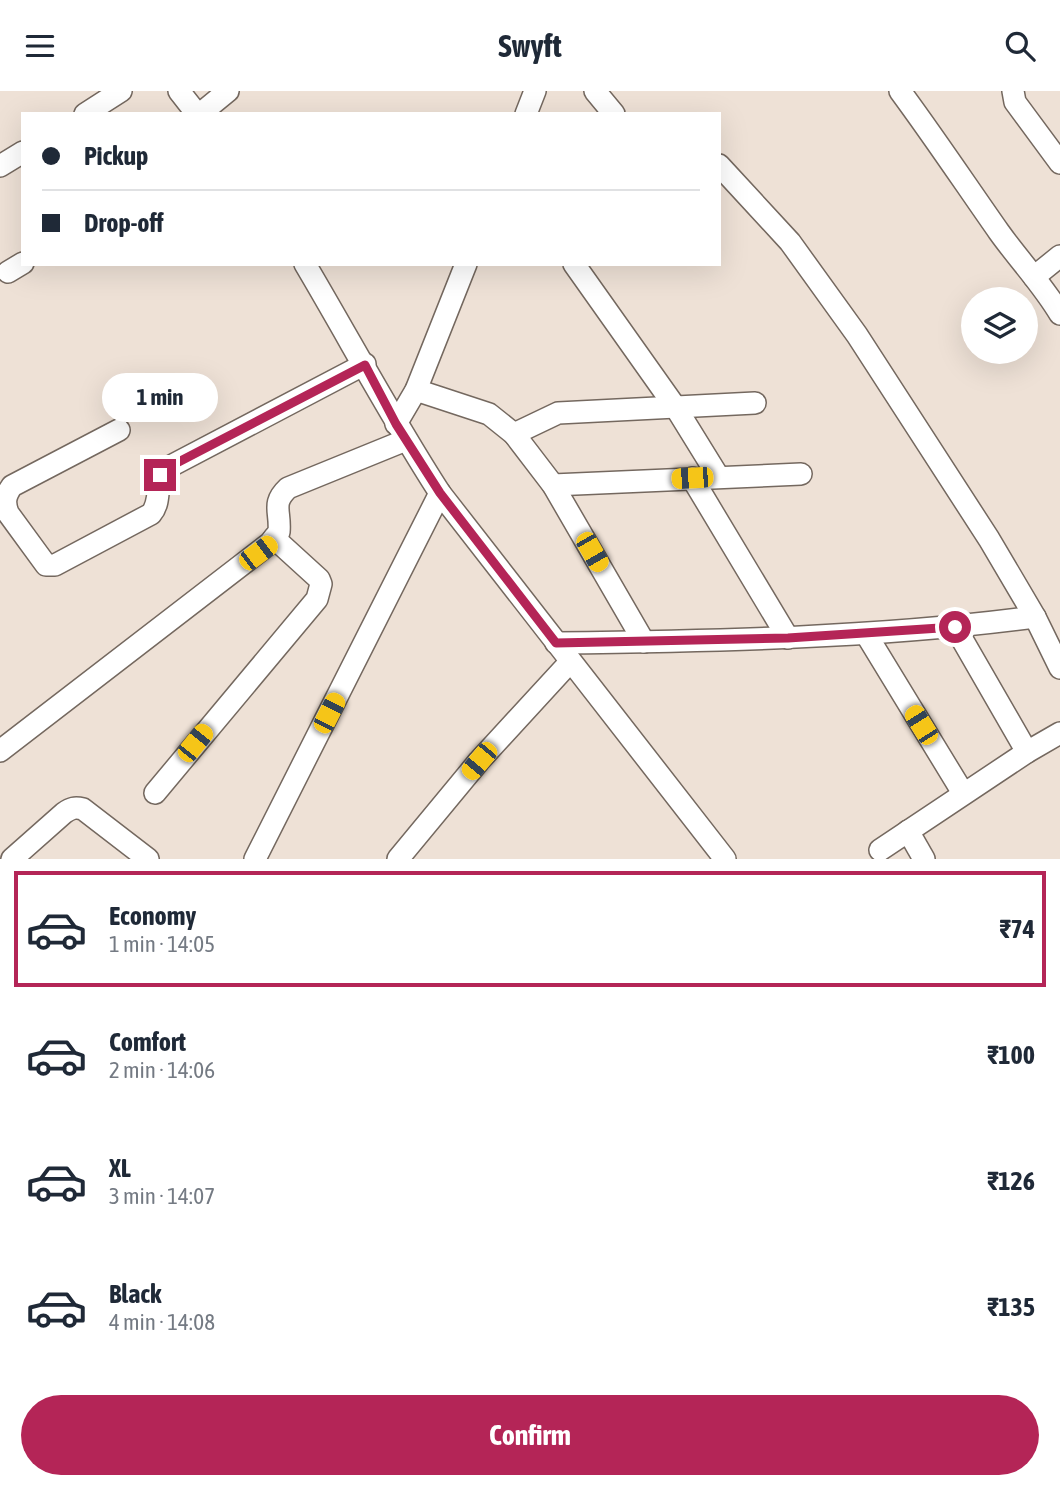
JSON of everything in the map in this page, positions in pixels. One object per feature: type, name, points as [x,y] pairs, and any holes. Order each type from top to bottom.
[{"type":"street","points":[[88,112],[121,91]]},
{"type":"street","points":[[179,91],[196,112]]},
{"type":"street","points":[[201,112],[228,91]]},
{"type":"street","points":[[527,112],[535,91]]},
{"type":"street","points":[[595,91],[612,112]]},
{"type":"street","points":[[900,91],[1060,314]]},
{"type":"street","points":[[1013,91],[1015,102],[1060,163]]},
{"type":"street","points":[[0,166],[21,153]]},
{"type":"street","points":[[721,167],[762,209],[820,282],[989,539],[1035,617],[1060,668]]},
{"type":"street","points":[[1034,277],[1060,255]]},
{"type":"street","points":[[306,266],[401,432],[440,493],[725,859]]},
{"type":"street","points":[[0,751],[270,543],[279,532],[276,505],[278,497],[288,488],[401,432],[465,266]]},
{"type":"street","points":[[575,266],[676,408],[718,476]]},
{"type":"street","points":[[119,430],[12,487],[8,492],[5,505],[8,513],[46,565],[54,565],[151,514],[158,501],[160,475],[167,468],[365,365]]},
{"type":"street","points":[[416,390],[489,414],[514,434],[553,485],[644,642]]},
{"type":"street","points":[[514,434],[558,413],[755,403]]},
{"type":"street","points":[[553,485],[801,474]]},
{"type":"street","points":[[692,478],[788,638]]},
{"type":"street","points":[[256,859],[440,493]]},
{"type":"street","points":[[155,793],[317,599],[321,585],[319,579],[274,538]]},
{"type":"street","points":[[556,643],[866,634],[1035,617]]},
{"type":"street","points":[[955,627],[1027,751]]},
{"type":"street","points":[[866,634],[963,793]]},
{"type":"street","points":[[398,859],[479,761],[570,662]]},
{"type":"street","points":[[880,850],[1027,751],[1060,733]]},
{"type":"street","points":[[12,859],[64,813],[78,807],[148,859]]},
{"type":"street","points":[[908,831],[924,859]]},
{"type":"route","points":[[160,475],[167,468],[365,365],[396,424],[440,493],[556,643],[788,638],[955,627]]}]
